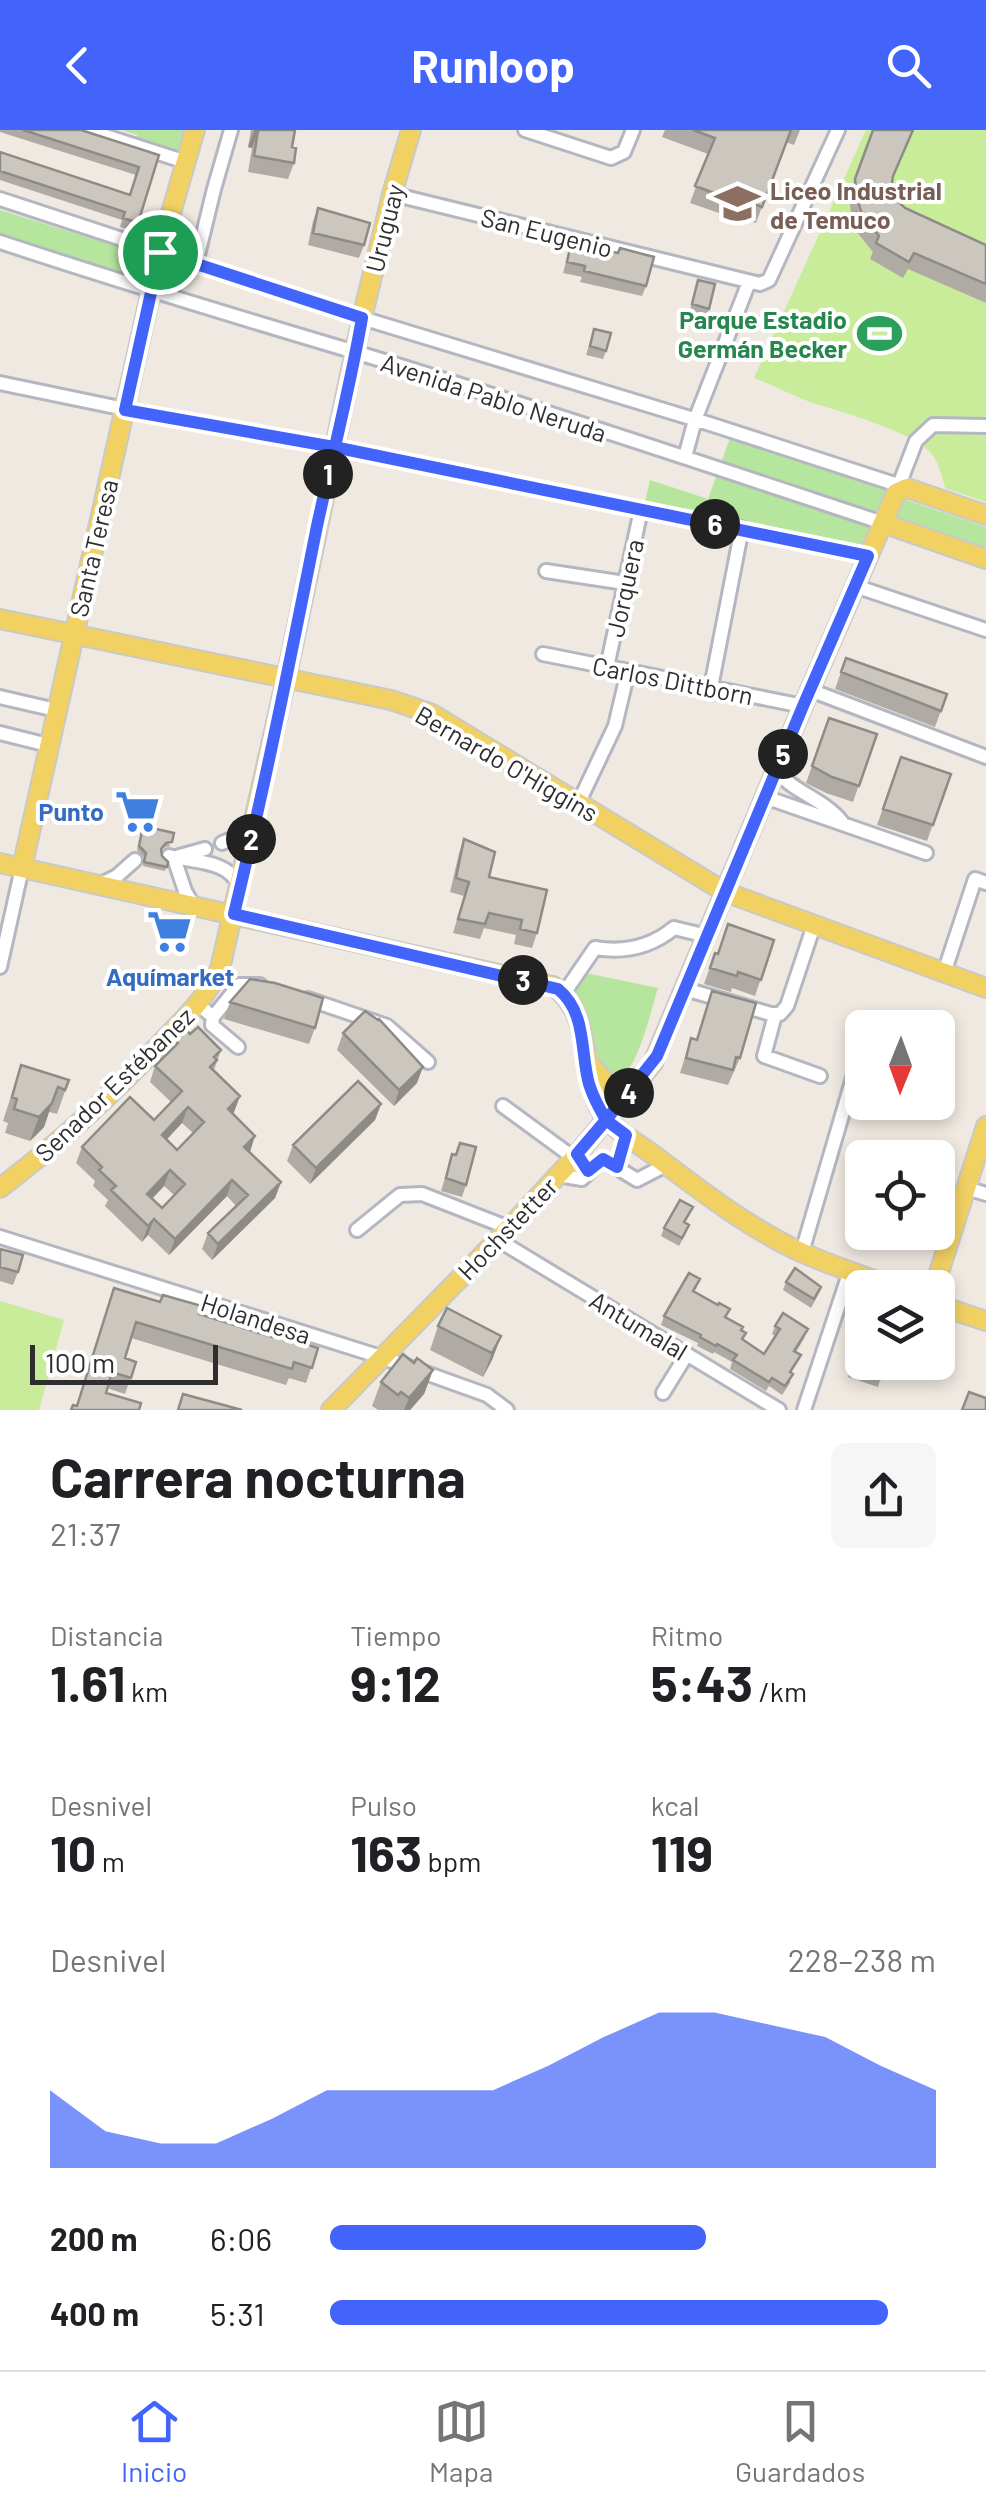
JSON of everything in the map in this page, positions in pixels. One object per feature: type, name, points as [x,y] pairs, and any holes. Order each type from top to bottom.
[{"type":"main road","name":"Santa Teresa","points":[[22,868],[160,252],[195,130]]},
{"type":"main road","name":"Uruguay","points":[[234,914],[362,318],[411,130]]},
{"type":"main road","name":"Avenida Pablo Neruda","points":[[903,487],[986,515]]},
{"type":"main road","name":"Hochstetter","points":[[331,1410],[558,1175],[581,1165],[606,1120],[657,1056],[806,698],[896,493],[903,487]]},
{"type":"main road","name":"Avenida Pablo Neruda","points":[[883,523],[986,559]]},
{"type":"main road","name":"Bernardo O'Higgins","points":[[0,619],[391,700],[432,714],[725,892],[986,988]]},
{"type":"main road","points":[[0,863],[558,989],[575,1010],[594,1097],[606,1120],[771,1236],[847,1270]]},
{"type":"main road","name":"Senador Estébanez","points":[[0,1188],[78,1124],[198,1004],[220,969],[234,914]]},
{"type":"main road","points":[[586,1057],[606,1083],[630,1092]]},
{"type":"main road","points":[[939,1270],[986,1126]]},
{"type":"main road","points":[[955,1303],[986,1313]]},
{"type":"main road","points":[[955,1311],[986,1321]]},
{"type":"street","points":[[87,130],[186,162]]},
{"type":"street","points":[[196,263],[231,130]]},
{"type":"street","points":[[525,130],[612,158],[624,152],[633,130]]},
{"type":"street","points":[[685,457],[696,420],[755,283],[770,280],[838,130]]},
{"type":"street","name":"San Eugenio","points":[[392,194],[755,283]]},
{"type":"street","name":"Avenida Pablo Neruda","points":[[0,200],[903,487]]},
{"type":"street","name":"Avenida Pablo Neruda","points":[[0,242],[883,523]]},
{"type":"street","points":[[0,383],[868,556]]},
{"type":"street","points":[[903,487],[916,441],[933,425],[986,426]]},
{"type":"street","name":"Jorquera","points":[[608,667],[640,510]]},
{"type":"street","points":[[710,687],[742,528]]},
{"type":"street","points":[[546,571],[625,583]]},
{"type":"street","points":[[856,586],[986,630]]},
{"type":"street","name":"Carlos Dittborn","points":[[544,654],[710,687],[806,698],[986,757]]},
{"type":"street","name":"Jorquera","points":[[578,804],[615,726],[628,671]]},
{"type":"street","points":[[0,697],[56,710]]},
{"type":"street","points":[[0,733],[48,745]]},
{"type":"street","points":[[776,771],[829,808],[843,824]]},
{"type":"street","points":[[765,797],[926,853]]},
{"type":"street","points":[[222,843],[253,830]]},
{"type":"street","points":[[171,857],[205,849]]},
{"type":"street","points":[[171,857],[224,868],[234,875],[240,887]]},
{"type":"street","points":[[171,857],[193,905]]},
{"type":"street","points":[[100,885],[136,860]]},
{"type":"street","name":"Santa Teresa","points":[[0,968],[22,868]]},
{"type":"street","points":[[944,973],[975,879],[986,883]]},
{"type":"street","points":[[685,989],[774,1015],[784,1012],[814,925]]},
{"type":"street","points":[[558,989],[569,986],[596,948],[638,948],[674,928],[707,936]]},
{"type":"street","points":[[238,1047],[212,1026],[213,1017],[239,985],[281,991]]},
{"type":"street","points":[[298,996],[388,1026],[428,1062]]},
{"type":"street","points":[[198,1004],[213,1017]]},
{"type":"street","points":[[774,1015],[764,1056],[820,1076]]},
{"type":"street","points":[[503,1106],[581,1165],[603,1159],[637,1180],[666,1165]]},
{"type":"street","points":[[802,1252],[845,1106]]},
{"type":"street","points":[[617,1167],[626,1135]]},
{"type":"street","points":[[966,1188],[986,1194]]},
{"type":"street","name":"Antumalal","points":[[357,1230],[400,1195],[422,1194],[504,1234],[686,1354],[780,1410]]},
{"type":"street","name":"Holandesa","points":[[0,1237],[381,1357],[487,1394],[508,1410]]},
{"type":"street","points":[[804,1410],[845,1286]]},
{"type":"street","points":[[664,1392],[686,1354]]},
{"type":"green space","points":[[122,130],[189,130],[180,157],[136,143],[137,135]]},
{"type":"green space","name":"Parque Estadio Germán Becker","points":[[866,130],[986,130],[986,502],[945,488],[933,456],[908,437],[754,378]]},
{"type":"green space","points":[[0,210],[148,256],[141,279],[0,235]]},
{"type":"green space","points":[[731,435],[895,487],[865,551],[644,507],[650,480],[708,499]]},
{"type":"green space","points":[[896,500],[986,527],[986,556],[893,525]]},
{"type":"green space","points":[[581,972],[658,988],[639,1049],[622,1077],[607,1074],[601,1067],[585,1015],[574,995]]},
{"type":"green space","points":[[0,1301],[64,1320],[39,1410],[0,1410]]},
{"type":"building","points":[[23,130],[81,130],[159,155],[138,223],[123,218],[125,212],[0,171],[0,152],[130,195],[139,167]]},
{"type":"building","points":[[254,130],[295,130],[294,163],[254,156],[258,131]]},
{"type":"building","points":[[693,130],[791,130],[762,207],[695,186],[715,138]]},
{"type":"building","points":[[873,130],[913,130],[893,176],[893,197],[905,208],[986,245],[986,284],[914,253],[909,262],[876,243],[879,236],[862,214],[855,179]]},
{"type":"building","points":[[318,208],[370,223],[364,245],[313,233]]},
{"type":"building","points":[[571,243],[618,253],[620,248],[654,257],[646,286],[584,271],[585,266],[567,262]]},
{"type":"building","points":[[698,280],[715,284],[709,309],[692,304]]},
{"type":"building","points":[[594,329],[611,333],[606,351],[590,346]]},
{"type":"building","points":[[846,658],[947,694],[941,711],[841,672]]},
{"type":"building","points":[[829,718],[877,734],[859,786],[812,766]]},
{"type":"building","points":[[901,757],[951,774],[933,825],[883,809]]},
{"type":"building","points":[[143,826],[174,833],[172,842],[161,849],[167,867],[144,862],[146,853],[139,846]]},
{"type":"building","points":[[464,839],[495,852],[489,877],[547,890],[537,933],[520,929],[522,920],[489,913],[485,924],[458,919],[469,882],[456,878]]},
{"type":"building","points":[[728,924],[774,940],[761,980],[710,968]]},
{"type":"building","points":[[250,979],[323,998],[315,1028],[230,1002]]},
{"type":"building","points":[[712,991],[756,1003],[733,1070],[686,1058],[691,1038],[697,1040]]},
{"type":"building","points":[[365,1011],[379,1019],[423,1067],[399,1090],[343,1033]]},
{"type":"building","points":[[198,1027],[221,1050],[210,1067],[240,1096],[228,1109],[255,1136],[244,1147],[281,1182],[218,1244],[208,1233],[248,1195],[232,1180],[175,1239],[154,1219],[148,1226],[111,1190],[116,1186],[82,1147],[130,1097],[154,1120],[182,1091],[155,1066],[186,1030],[190,1034]],"holes":[[[188,1107],[204,1122],[177,1150],[162,1135]],[[170,1170],[185,1184],[162,1208],[147,1194]]]},
{"type":"building","points":[[21,1065],[69,1080],[65,1090],[58,1087],[52,1103],[39,1117],[14,1109],[17,1099],[12,1097]]},
{"type":"building","points":[[358,1081],[381,1104],[316,1168],[293,1145]]},
{"type":"building","points":[[460,1143],[476,1147],[466,1185],[446,1178],[452,1154],[456,1155]]},
{"type":"building","points":[[680,1200],[693,1207],[684,1222],[689,1225],[682,1238],[664,1228]]},
{"type":"building","points":[[0,1249],[23,1255],[18,1272],[0,1267]]},
{"type":"building","points":[[795,1268],[821,1287],[814,1299],[786,1282]]},
{"type":"building","points":[[689,1273],[700,1279],[693,1291],[730,1309],[725,1317],[743,1327],[741,1330],[746,1333],[742,1339],[764,1354],[780,1329],[775,1326],[783,1313],[808,1329],[794,1351],[801,1355],[785,1386],[772,1378],[769,1382],[733,1360],[737,1355],[664,1316]]},
{"type":"building","points":[[114,1288],[160,1302],[163,1295],[202,1306],[199,1314],[272,1337],[274,1328],[301,1336],[299,1342],[318,1348],[312,1368],[294,1362],[292,1369],[136,1322],[125,1358],[136,1362],[131,1378],[112,1372],[106,1393],[141,1403],[139,1410],[71,1410],[73,1405],[77,1406]]},
{"type":"building","points":[[447,1308],[501,1336],[492,1353],[438,1326]]},
{"type":"building","points":[[403,1354],[414,1363],[417,1358],[433,1370],[409,1398],[381,1382]]},
{"type":"building","points":[[969,1392],[986,1398],[986,1410],[962,1410]]},
{"type":"building","points":[[183,1394],[242,1410],[178,1410]]},
{"type":"place","name":"Liceo Industrial de Temuco","points":[[737,204]]},
{"type":"place","name":"Parque Estadio Germán Becker","points":[[880,333]]},
{"type":"place","name":"Punto","points":[[137,811]]},
{"type":"place","name":"Aquímarket","points":[[170,932]]},
{"type":"route","points":[[160,252],[125,410],[334,447],[868,556],[657,1056],[606,1120],[626,1135],[617,1167],[603,1159],[588,1171],[577,1154],[606,1120],[589,1084],[575,1010],[554,986],[234,914],[334,447],[356,353],[362,318],[160,252]]}]
